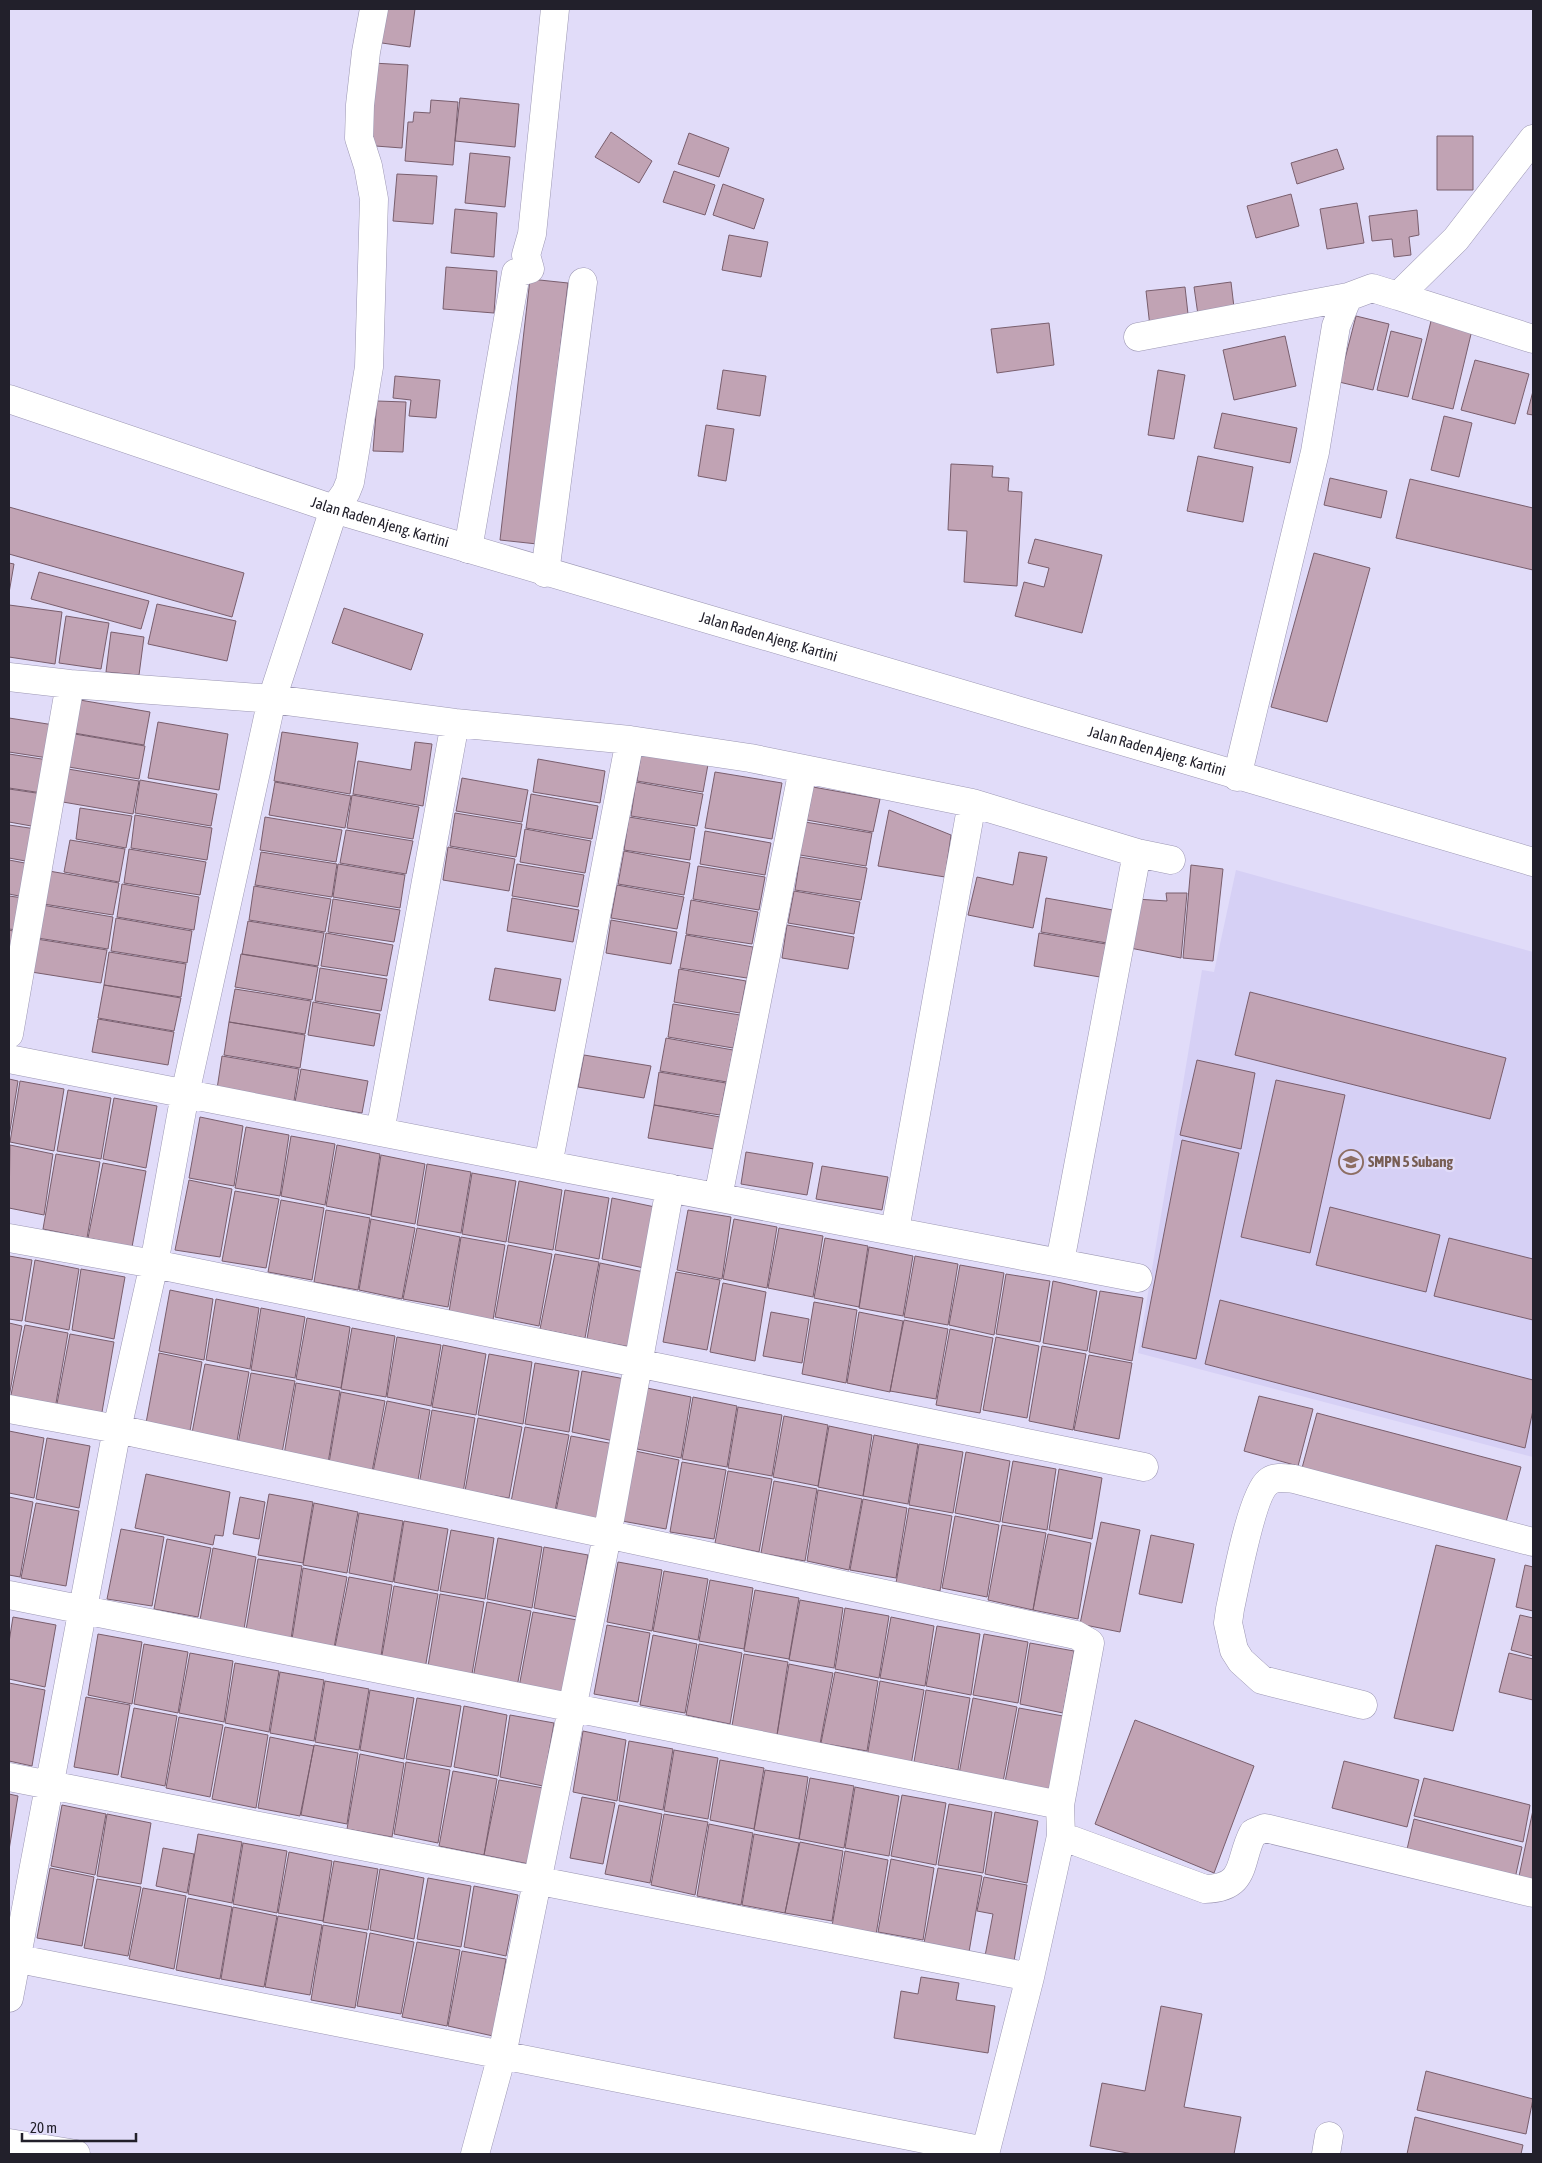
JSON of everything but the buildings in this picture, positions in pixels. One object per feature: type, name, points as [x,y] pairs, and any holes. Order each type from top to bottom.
[{"type":"street","points":[[9,1998],[12,1957],[49,1785],[117,1430],[154,1264],[185,1094],[272,700],[334,509],[346,492],[350,482],[369,366],[374,199],[368,166],[359,138],[360,105],[366,52],[374,9]]},
{"type":"street","points":[[468,549],[516,273],[530,269],[526,255],[532,234],[555,9]]},
{"type":"street","points":[[1398,296],[1456,239],[1533,139]]},
{"type":"street","points":[[546,573],[583,282]]},
{"type":"street","points":[[1138,337],[1348,297],[1372,288],[1533,339]]},
{"type":"street","points":[[1237,776],[1315,452],[1336,326],[1348,297]]},
{"type":"street","name":"Jalan Raden Ajeng. Kartini","points":[[9,399],[334,509],[546,573],[1533,862]]},
{"type":"street","points":[[9,677],[70,684],[272,700],[455,723],[630,740],[750,758],[972,803],[1137,853],[1171,860]]},
{"type":"street","points":[[9,1034],[70,684]]},
{"type":"street","points":[[380,1132],[455,723]]},
{"type":"street","points":[[548,1165],[630,740]]},
{"type":"street","points":[[718,1197],[803,769]]},
{"type":"street","points":[[895,1230],[972,803]]},
{"type":"street","points":[[1060,1262],[1137,853]]},
{"type":"street","points":[[9,1059],[1138,1278]]},
{"type":"street","points":[[475,2154],[502,2055],[607,1536],[670,1188]]},
{"type":"street","points":[[9,1238],[154,1264],[638,1365],[1144,1467]]},
{"type":"street","points":[[9,1410],[117,1430],[1076,1635],[1090,1643],[1060,1805],[1061,1836],[1030,1977],[985,2153],[12,1957]]},
{"type":"street","points":[[1363,1704],[1262,1680],[1241,1661],[1234,1650],[1228,1623],[1230,1610],[1253,1512],[1262,1488],[1269,1481],[1282,1478],[1294,1479],[1533,1542]]},
{"type":"street","points":[[9,1595],[1060,1805]]},
{"type":"street","points":[[9,1777],[537,1882],[1030,1977]]},
{"type":"street","points":[[1061,1836],[1205,1889],[1224,1886],[1240,1873],[1253,1833],[1265,1828],[1533,1893]]},
{"type":"street","points":[[9,2143],[76,2154]]},
{"type":"shaded area","name":"SMPN 5 Subang","points":[[1236,870],[1533,952],[1533,1457],[1138,1353],[1202,970],[1214,972]]},
{"type":"place","name":"SMPN 5 Subang","points":[[1351,1162]]}]
